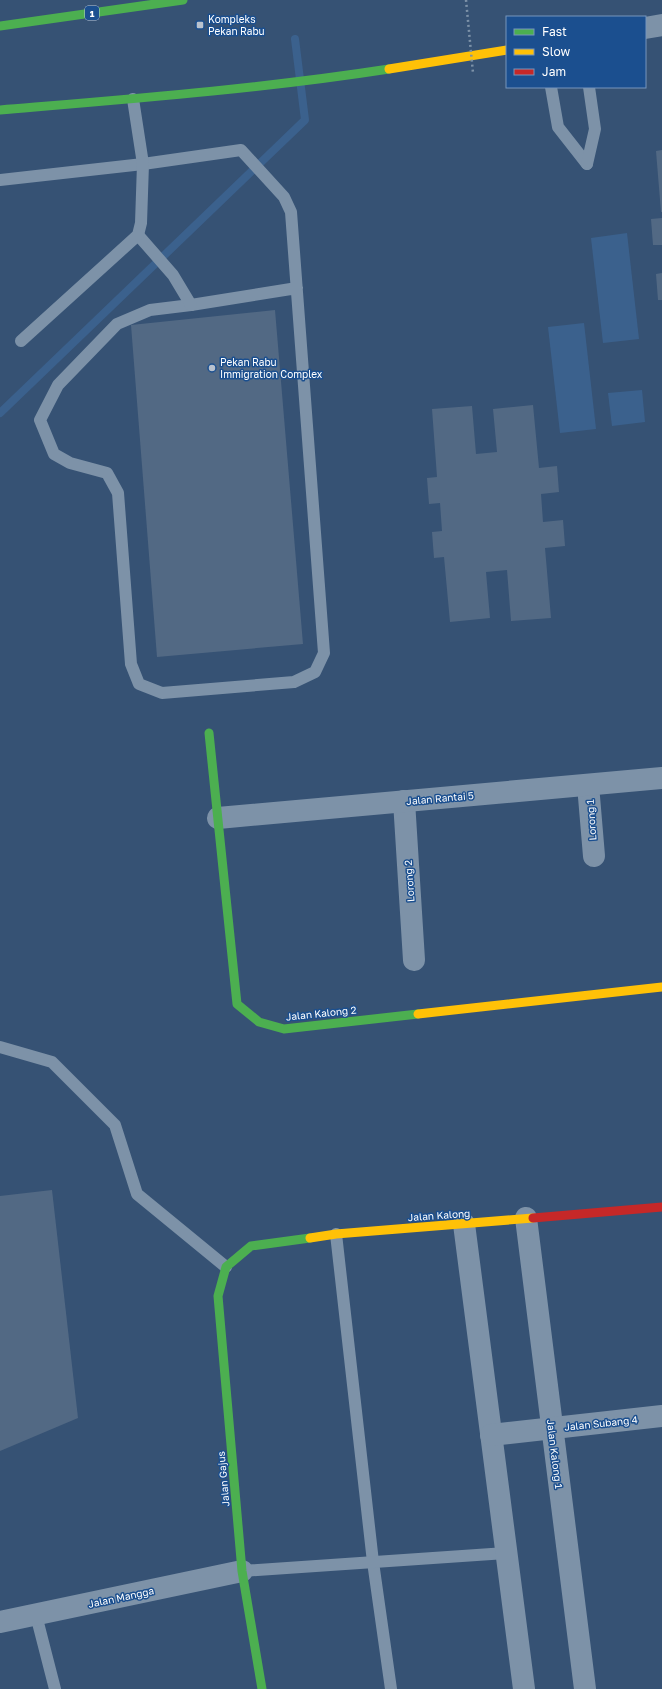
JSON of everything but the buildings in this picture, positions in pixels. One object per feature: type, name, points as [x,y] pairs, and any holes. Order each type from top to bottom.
[{"type":"main road","name":"1","points":[[0,26],[184,0]]},
{"type":"main road","points":[[0,110],[133,99],[317,80],[506,50]]},
{"type":"main road","name":"Jalan Kalong 2","points":[[209,733],[237,1004],[259,1022],[284,1029],[662,987]]},
{"type":"main road","name":"Jalan Kalong","points":[[226,1267],[252,1246],[336,1234],[662,1207]]},
{"type":"main road","name":"Jalan Gajus","points":[[226,1267],[218,1296],[242,1571],[262,1689]]},
{"type":"street","points":[[646,28],[662,25]]},
{"type":"street","name":"Jalan Rantai 5","points":[[218,818],[662,778]]},
{"type":"street","name":"Lorong 1","points":[[588,785],[594,856]]},
{"type":"street","name":"Lorong 2","points":[[404,801],[414,960]]},
{"type":"street","name":"Jalan Kalong 1","points":[[526,1218],[585,1689]]},
{"type":"street","points":[[464,1224],[524,1689]]},
{"type":"street","name":"Jalan Subang 4","points":[[492,1435],[662,1416]]},
{"type":"street","name":"Jalan Mangga","points":[[0,1622],[242,1571]]},
{"type":"lane","points":[[551,88],[558,127],[588,164],[595,129],[590,88]]},
{"type":"lane","points":[[21,342],[138,235],[141,223],[143,164],[133,99]]},
{"type":"lane","points":[[0,180],[143,164],[241,150],[284,197],[291,212],[297,288],[324,653],[315,672],[294,682],[162,692],[139,684],[131,664],[118,493],[107,473],[70,463],[54,454],[40,420],[58,385],[117,324],[150,310],[297,288]]},
{"type":"lane","points":[[138,235],[174,275],[190,305]]},
{"type":"lane","points":[[0,1047],[52,1062],[115,1125],[137,1194],[226,1267]]},
{"type":"lane","points":[[336,1234],[373,1562],[391,1689]]},
{"type":"lane","points":[[242,1571],[506,1553]]},
{"type":"lane","points":[[36,1615],[55,1689]]},
{"type":"path","points":[[466,0],[473,73]]},
{"type":"water","points":[[627,233],[639,339],[603,343],[591,238]]},
{"type":"water","points":[[584,323],[596,429],[560,433],[548,327]]},
{"type":"water","points":[[642,390],[645,422],[612,426],[608,393]]},
{"type":"waterway","points":[[0,413],[305,120],[295,39]]},
{"type":"traffic: fast","points":[[0,26],[183,0]]},
{"type":"traffic: fast","points":[[0,110],[244,88],[389,69]]},
{"type":"traffic: fast","points":[[209,733],[237,1004],[259,1022],[284,1029],[418,1014]]},
{"type":"traffic: fast","points":[[262,1689],[242,1571],[218,1296],[226,1267],[251,1246],[310,1238]]},
{"type":"traffic: slow","points":[[389,69],[506,50]]},
{"type":"traffic: slow","points":[[418,1014],[662,987]]},
{"type":"traffic: slow","points":[[310,1238],[336,1234],[533,1218]]},
{"type":"traffic: jam","points":[[533,1218],[662,1207]]},
{"type":"place","name":"Kompleks Pekan Rabu","points":[[200,25]]},
{"type":"place","name":"Pekan Rabu Immigration Complex","points":[[212,368]]}]
